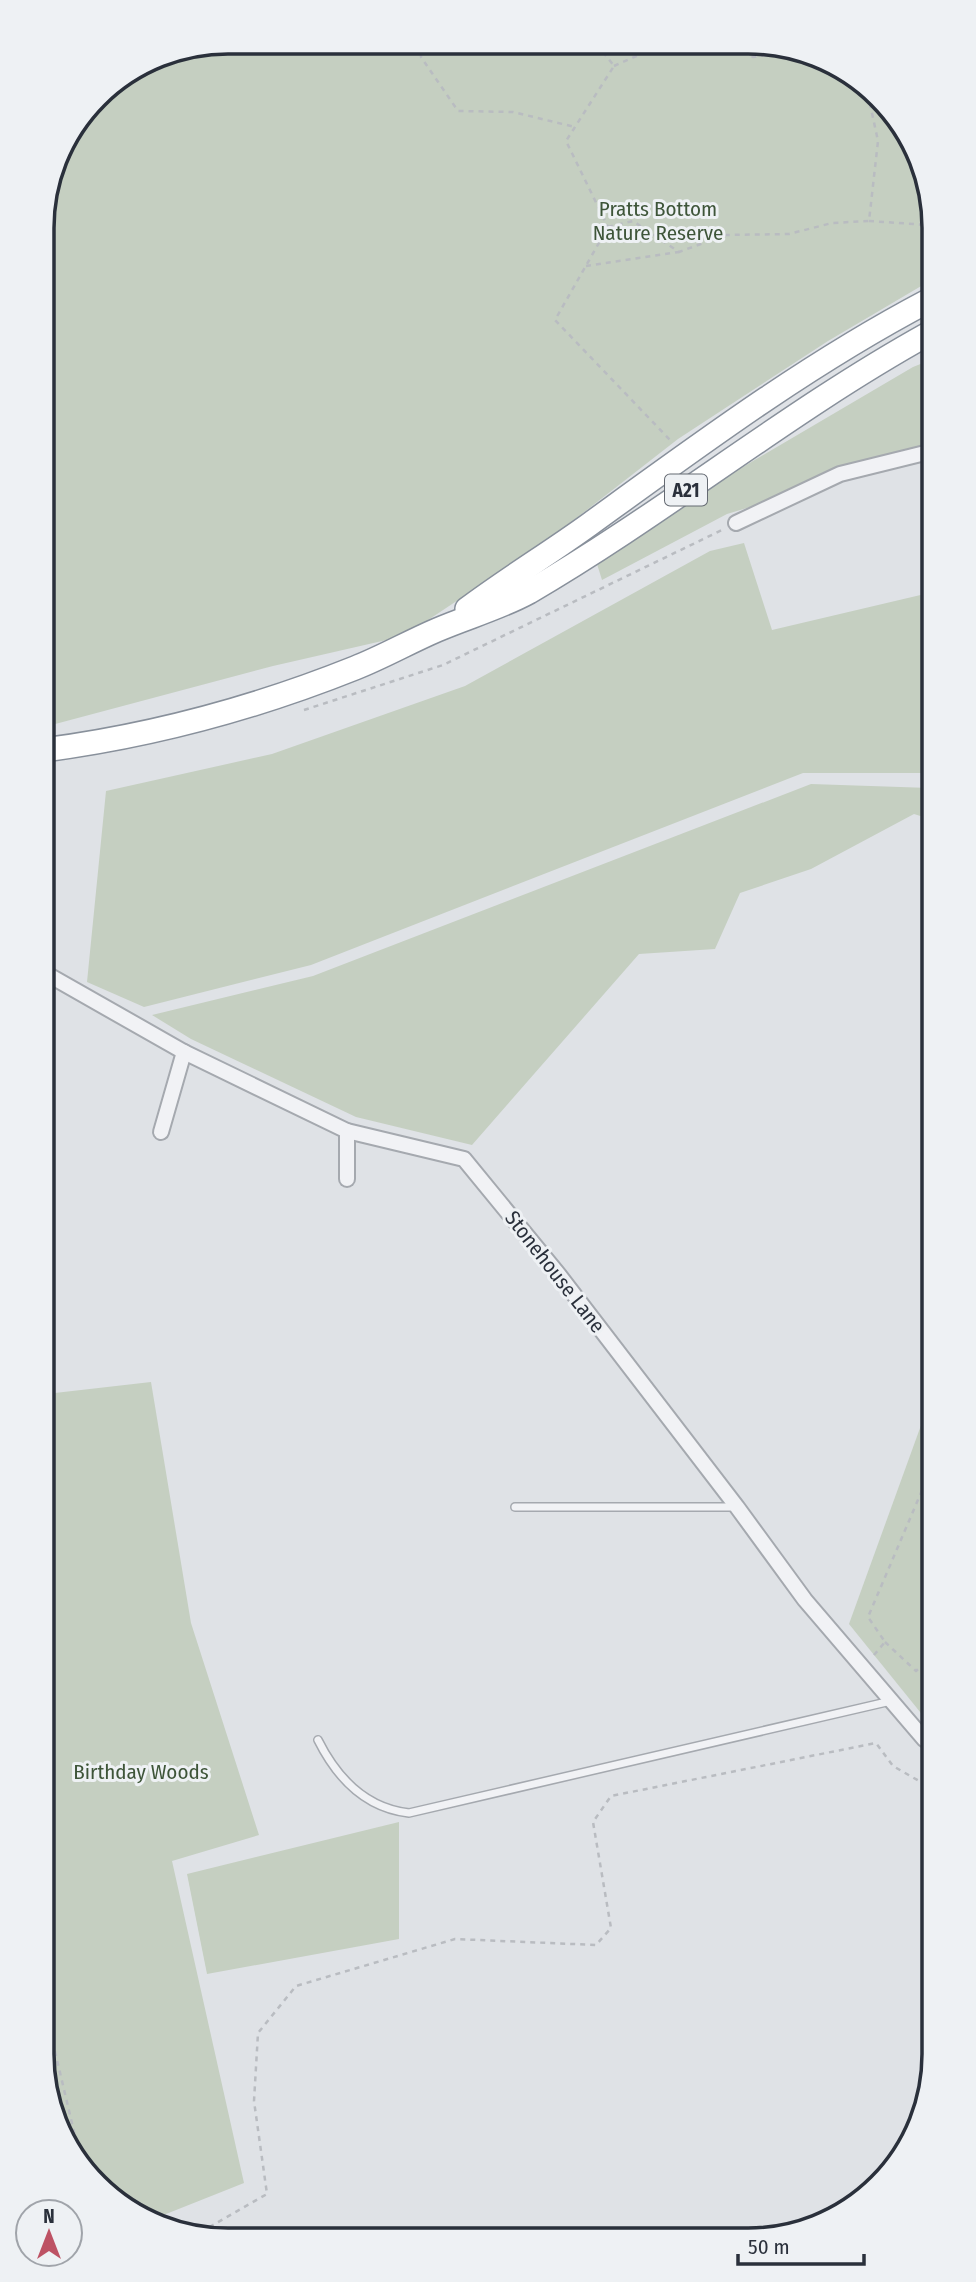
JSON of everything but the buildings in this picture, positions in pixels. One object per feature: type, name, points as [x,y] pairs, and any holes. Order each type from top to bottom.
[{"type":"highway","name":"A21","points":[[436,631],[771,395],[922,304]]},
{"type":"highway","name":"A21","points":[[55,748],[163,729],[236,709],[357,667],[510,601],[601,548],[816,401],[922,338]]},
{"type":"street","points":[[736,523],[840,474],[922,454]]},
{"type":"street","name":"Stonehouse Lane","points":[[55,978],[184,1052],[347,1131],[464,1159],[559,1275],[805,1600],[921,1736]]},
{"type":"street","points":[[161,1132],[184,1052]]},
{"type":"street","points":[[347,1131],[347,1179]]},
{"type":"lane","points":[[515,1507],[737,1507]]},
{"type":"lane","points":[[318,1740],[330,1763],[354,1789],[375,1804],[393,1811],[409,1813],[891,1701]]},
{"type":"path","points":[[421,54],[458,111],[513,112],[575,127]]},
{"type":"path","points":[[605,54],[614,66]]},
{"type":"path","points":[[608,227],[566,141],[614,66],[641,54]]},
{"type":"path","points":[[869,221],[878,141],[870,104]]},
{"type":"path","points":[[673,443],[555,320],[608,227],[633,221],[679,251]]},
{"type":"path","points":[[586,267],[679,251],[725,235],[789,234],[832,223],[869,221],[922,225]]},
{"type":"path","points":[[921,1492],[868,1617],[885,1642],[916,1671],[921,1666]]},
{"type":"path","points":[[863,1668],[885,1642]]},
{"type":"path","points":[[209,2226],[267,2194],[254,2101],[258,2033],[296,1986],[455,1939],[596,1945],[611,1928],[593,1822],[611,1796],[876,1744],[893,1766],[921,1782]]},
{"type":"path","points":[[54,2047],[75,2138]]},
{"type":"green space","name":"Pratts Bottom Nature Reserve","points":[[228,54],[748,54],[804,63],[845,83],[871,105],[899,141],[916,183],[922,228],[922,286],[828,341],[678,439],[547,541],[404,636],[273,666],[55,724],[55,216],[60,183],[67,161],[83,131],[105,105],[131,83],[161,67],[194,58]]},
{"type":"green space","points":[[922,363],[922,455],[727,514],[602,580],[597,564],[719,481]]},
{"type":"green space","points":[[744,543],[772,630],[922,595],[922,773],[803,773],[311,965],[144,1007],[87,982],[106,791],[272,754],[465,686],[710,551]]},
{"type":"green space","points":[[811,784],[922,788],[922,816],[914,814],[811,869],[740,893],[715,949],[639,954],[472,1145],[356,1117],[191,1039],[152,1015],[313,976]]},
{"type":"green space","name":"Birthday Woods","points":[[151,1382],[191,1623],[259,1835],[172,1861],[244,2183],[163,2215],[122,2192],[90,2160],[67,2121],[56,2077],[54,1393]]},
{"type":"green space","points":[[921,1424],[921,1713],[849,1624]]},
{"type":"green space","points":[[399,1822],[399,1939],[207,1974],[187,1874]]}]
